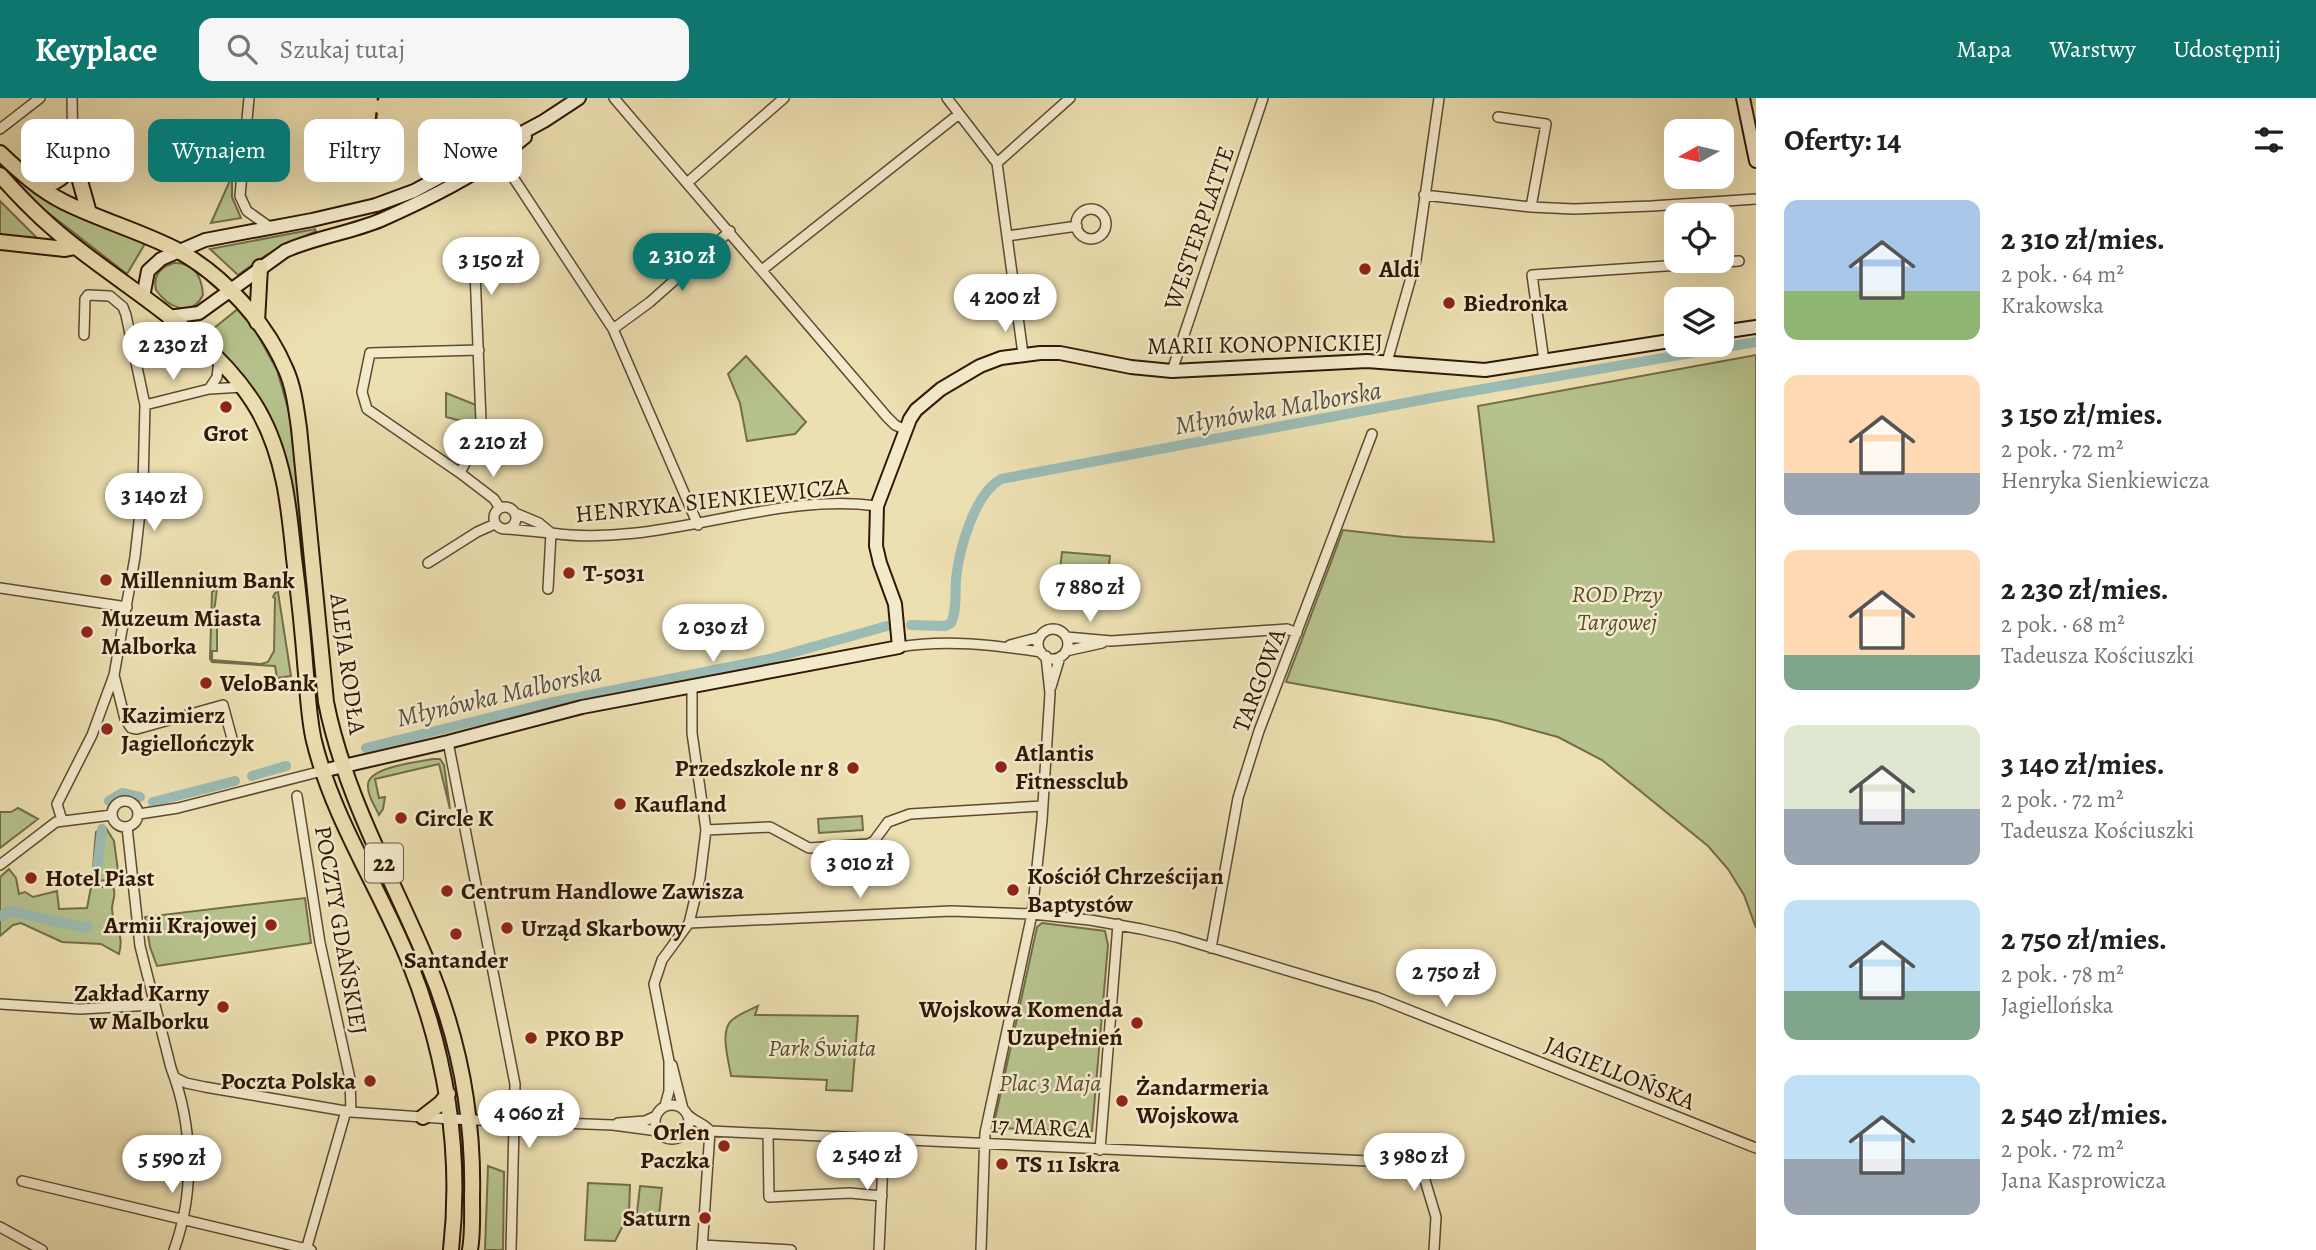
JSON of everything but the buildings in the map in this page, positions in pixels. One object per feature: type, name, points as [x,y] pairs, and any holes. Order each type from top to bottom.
[{"type":"main road","name":"22","points":[[0,153],[62,201],[179,251],[230,289]]},
{"type":"main road","name":"22","points":[[0,175],[31,208],[75,247],[168,317]]},
{"type":"main road","points":[[42,188],[56,182]]},
{"type":"main road","points":[[80,182],[89,213]]},
{"type":"main road","points":[[0,242],[75,247]]},
{"type":"main road","points":[[257,322],[260,267]]},
{"type":"main road","name":"ALEJA RODŁA","points":[[230,289],[257,322],[286,370],[295,402],[326,702],[342,766],[441,998],[456,1051],[467,1104],[473,1167],[470,1250]]},
{"type":"main road","name":"ALEJA RODŁA","points":[[168,317],[197,339],[243,387],[269,433],[287,495],[312,732],[322,771],[409,961],[441,1057],[455,1159],[451,1250]]},
{"type":"main road","points":[[423,1117],[448,1094]]},
{"type":"street","points":[[0,129],[40,98]]},
{"type":"street","points":[[72,98],[72,119]]},
{"type":"street","points":[[249,98],[240,196],[247,211],[272,228]]},
{"type":"street","points":[[522,136],[579,98]]},
{"type":"street","points":[[614,98],[895,425],[906,430]]},
{"type":"street","points":[[687,183],[785,98]]},
{"type":"street","points":[[947,98],[997,163],[1023,354]]},
{"type":"street","points":[[997,163],[1070,98]]},
{"type":"street","name":"WESTERPLATTE","points":[[1172,371],[1263,98]]},
{"type":"street","points":[[1387,362],[1416,260],[1439,98]]},
{"type":"street","points":[[1743,98],[1756,161]]},
{"type":"street","points":[[762,270],[959,114]]},
{"type":"street","points":[[1499,117],[1546,124],[1531,207]]},
{"type":"street","points":[[143,297],[146,277],[153,264],[205,240],[376,205],[434,182]]},
{"type":"street","points":[[168,317],[191,315],[207,307],[260,267],[300,244],[380,220],[447,182]]},
{"type":"street","points":[[517,182],[612,329],[698,525]]},
{"type":"street","points":[[1424,195],[1531,207],[1614,208],[1756,199]]},
{"type":"street","points":[[1007,236],[1077,226]]},
{"type":"street","points":[[612,329],[650,302],[730,231]]},
{"type":"street","points":[[460,473],[476,442],[481,421],[474,246]]},
{"type":"street","points":[[1544,361],[1532,275],[1739,261]]},
{"type":"street","points":[[62,820],[57,804],[92,735],[114,675],[142,505],[145,405],[126,315],[116,299],[105,295],[88,295],[85,299],[84,335]]},
{"type":"street","points":[[1734,330],[1756,327]]},
{"type":"street","name":"MARII KONOPNICKIEJ","points":[[899,647],[895,604],[876,546],[877,506],[916,410],[942,389],[980,366],[1023,354],[1060,353],[1131,367],[1172,371],[1356,362],[1474,370],[1664,342]]},
{"type":"street","points":[[479,350],[370,353],[362,392],[367,409],[460,473],[494,499],[500,508]]},
{"type":"street","points":[[209,389],[217,377],[219,360]]},
{"type":"street","points":[[145,405],[209,389],[243,387]]},
{"type":"street","name":"TARGOWA","points":[[1211,948],[1238,798],[1259,731],[1371,434]]},
{"type":"street","name":"HENRYKA SIENKIEWICZA","points":[[507,529],[592,535],[698,525],[804,505],[852,503],[877,506]]},
{"type":"street","points":[[500,508],[509,508],[514,513],[514,524],[507,529],[500,529],[495,524],[494,515],[500,508]]},
{"type":"street","name":"HENRYKA SIENKIEWICZA","points":[[514,513],[539,523],[551,533]]},
{"type":"street","points":[[428,564],[477,532],[495,524]]},
{"type":"street","points":[[548,589],[551,533]]},
{"type":"street","points":[[0,588],[127,607]]},
{"type":"street","points":[[1005,646],[1040,637],[1051,629],[1060,630],[1066,637],[1111,641],[1287,629],[1297,633]]},
{"type":"street","points":[[981,1250],[985,1143],[1032,914],[1050,692],[1043,654],[1038,645],[1040,637]]},
{"type":"street","points":[[1050,692],[1066,637]]},
{"type":"street","points":[[139,814],[178,808],[582,707],[899,647],[954,643],[1005,646],[1043,654],[1053,659],[1111,641]]},
{"type":"street","points":[[114,675],[125,719],[133,729],[223,705],[233,742]]},
{"type":"street","points":[[613,1125],[645,1121],[656,1116],[664,1107],[669,1091],[669,1061],[654,984],[662,960],[689,923],[700,878],[706,830],[692,733],[692,685]]},
{"type":"street","points":[[448,742],[515,1084],[511,1250]]},
{"type":"street","name":"POCZTY GDAŃSKIEJ","points":[[297,796],[320,943],[350,1079],[348,1111],[308,1250]]},
{"type":"street","points":[[124,800],[135,805],[139,814],[135,824],[127,827],[117,824],[112,815],[114,806],[124,800]]},
{"type":"street","points":[[706,830],[770,827],[809,848],[868,844],[874,841],[888,822],[909,814],[1042,806]]},
{"type":"street","points":[[0,865],[51,825],[62,820],[112,815]]},
{"type":"street","points":[[127,827],[136,918],[154,1005],[170,1068],[176,1078],[189,1156],[183,1219],[174,1250]]},
{"type":"street","name":"JAGIELLOŃSKA","points":[[689,923],[951,911],[1032,914],[1118,924],[1175,937],[1376,997],[1756,1148]]},
{"type":"street","points":[[1100,1150],[1118,924]]},
{"type":"street","points":[[0,1004],[80,1009],[154,1005]]},
{"type":"street","points":[[656,1116],[656,1127],[662,1135],[673,1138],[682,1134],[688,1125],[674,1070],[669,1061]]},
{"type":"street","points":[[176,1078],[205,1087],[348,1111],[451,1119],[613,1125],[658,1131]]},
{"type":"street","points":[[467,1104],[490,1120]]},
{"type":"street","points":[[664,1107],[674,1105],[710,1131],[702,1247],[791,1250]]},
{"type":"street","name":"17 MARCA","points":[[682,1134],[703,1135],[710,1131],[985,1143],[1369,1161],[1421,1167],[1436,1217],[1434,1250]]},
{"type":"street","points":[[768,1134],[769,1197],[849,1193],[882,1196]]},
{"type":"street","points":[[879,1250],[884,1140]]},
{"type":"street","points":[[22,1181],[308,1250]]},
{"type":"street","points":[[0,1227],[42,1250]]},
{"type":"green space","points":[[0,161],[21,173],[21,182],[38,182],[146,242],[127,274],[33,201],[0,167]]},
{"type":"green space","points":[[229,182],[232,182],[232,197],[241,218],[211,223]]},
{"type":"green space","points":[[0,201],[39,240],[0,236]]},
{"type":"green space","points":[[315,229],[316,231],[266,255],[238,275],[210,249]]},
{"type":"green space","points":[[174,263],[187,265],[199,277],[203,295],[192,307],[180,308],[173,305],[156,290],[159,273]]},
{"type":"green space","points":[[239,308],[252,325],[277,370],[289,412],[300,499],[310,624],[288,470],[203,337]]},
{"type":"green space","name":"ROD Przy Targowej","points":[[1756,355],[1756,928],[1744,895],[1728,869],[1708,846],[1602,760],[1558,737],[1496,720],[1286,682],[1343,530],[1404,537],[1494,542],[1478,406]]},
{"type":"green space","points":[[746,356],[806,422],[795,434],[747,441],[740,403],[728,374]]},
{"type":"green space","points":[[446,393],[476,405],[477,425],[446,417]]},
{"type":"green space","points":[[1062,552],[1110,556],[1105,601],[1057,596]]},
{"type":"green space","points":[[217,589],[213,619],[219,621],[220,626],[217,626],[217,651],[212,651],[212,660],[261,664],[268,662],[274,651],[273,597],[278,592],[291,676],[277,678],[275,666],[212,662],[210,659],[212,592]]},
{"type":"green space","points":[[440,759],[444,765],[450,809],[439,764],[375,779],[379,798],[385,797],[379,815],[369,792],[368,784],[371,778],[385,769]]},
{"type":"green space","points":[[18,808],[38,819],[0,848],[0,812],[11,812]]},
{"type":"green space","points":[[862,816],[863,830],[819,833],[818,819]]},
{"type":"green space","points":[[106,828],[114,841],[119,878],[114,881],[92,880],[96,832]]},
{"type":"green space","points":[[9,869],[16,878],[19,894],[25,892],[33,897],[57,891],[59,909],[87,908],[91,887],[113,887],[113,916],[121,941],[119,954],[101,944],[62,942],[21,923],[13,925],[0,936],[0,877]]},
{"type":"green space","points":[[305,898],[311,943],[157,966],[150,947],[145,917]]},
{"type":"green space","name":"Plac 3 Maja","points":[[1042,923],[1105,931],[1108,945],[1092,1131],[993,1128],[1037,927]]},
{"type":"green space","name":"Park Świata","points":[[758,1006],[755,1015],[858,1016],[852,1091],[826,1090],[827,1080],[731,1076],[725,1039],[728,1025],[738,1016]]},
{"type":"green space","points":[[488,1166],[504,1172],[503,1250],[485,1250]]},
{"type":"green space","points":[[588,1183],[630,1185],[629,1214],[615,1241],[585,1240]]},
{"type":"green space","points":[[640,1186],[662,1188],[658,1224],[636,1222]]},
{"type":"waterway","name":"Młynówka Malborska","points":[[911,625],[945,626],[951,623],[964,539],[983,497],[991,486],[1001,479],[1437,397],[1756,342]]},
{"type":"waterway","name":"Młynówka Malborska","points":[[366,748],[549,703],[770,659],[887,626]]},
{"type":"waterway","name":"Młynówka Malborska","points":[[252,776],[286,766]]},
{"type":"waterway","name":"Młynówka Malborska","points":[[153,802],[235,781]]},
{"type":"waterway","name":"Młynówka Malborska","points":[[109,801],[122,793],[140,797]]},
{"type":"waterway","name":"Młynówka Malborska","points":[[96,878],[102,829]]},
{"type":"waterway","name":"Młynówka Malborska","points":[[0,916],[10,911],[86,928],[88,926]]},
{"type":"railway","points":[[376,119],[378,98]]},
{"type":"place","name":"Aldi","points":[[1365,269]]},
{"type":"place","name":"Biedronka","points":[[1449,303]]},
{"type":"place","name":"Grot","points":[[226,407]]},
{"type":"place","name":"T-5031","points":[[569,573]]},
{"type":"place","name":"Millennium Bank","points":[[106,580]]},
{"type":"place","name":"Muzeum Miasta Malborka","points":[[87,632]]},
{"type":"place","name":"VeloBank","points":[[206,683]]},
{"type":"place","name":"Kazimierz Jagiellończyk","points":[[107,729]]},
{"type":"place","name":"Atlantis Fitnessclub","points":[[1001,767]]},
{"type":"place","name":"Przedszkole nr 8","points":[[853,768]]},
{"type":"place","name":"Kaufland","points":[[620,804]]},
{"type":"place","name":"Circle K","points":[[401,818]]},
{"type":"place","name":"Hotel Piast","points":[[31,878]]},
{"type":"place","name":"Kościół Chrześcijan Baptystów","points":[[1013,890]]},
{"type":"place","name":"Centrum Handlowe Zawisza","points":[[447,891]]},
{"type":"place","name":"Armii Krajowej","points":[[271,925]]},
{"type":"place","name":"Urząd Skarbowy","points":[[507,928]]},
{"type":"place","name":"Santander","points":[[456,934]]},
{"type":"place","name":"Zakład Karny w Malborku","points":[[223,1007]]},
{"type":"place","name":"Wojskowa Komenda Uzupełnień","points":[[1137,1023]]},
{"type":"place","name":"PKO BP","points":[[531,1038]]},
{"type":"place","name":"Poczta Polska","points":[[370,1081]]},
{"type":"place","name":"Żandarmeria Wojskowa","points":[[1122,1101]]},
{"type":"place","name":"Orlen Paczka","points":[[724,1146]]},
{"type":"place","name":"TS 11 Iskra","points":[[1002,1164]]},
{"type":"place","name":"Saturn","points":[[705,1218]]}]
